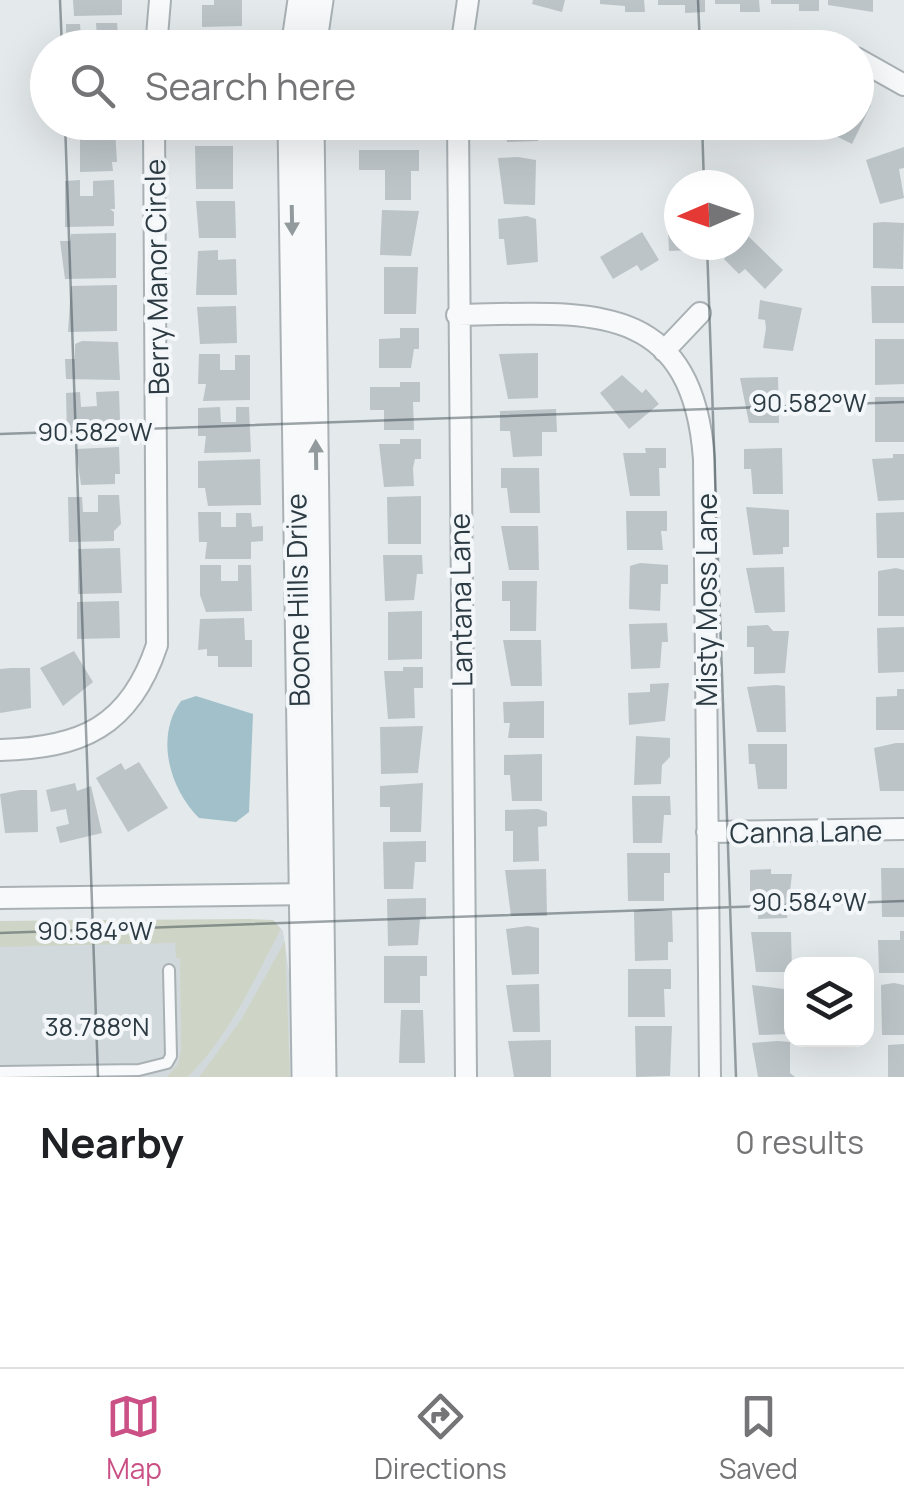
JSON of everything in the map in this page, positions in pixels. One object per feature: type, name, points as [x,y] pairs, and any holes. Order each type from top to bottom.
[{"type":"street","points":[[158,30],[160,0]]},
{"type":"street","points":[[300,0],[303,30]]},
{"type":"street","points":[[309,30],[320,0]]},
{"type":"street","points":[[464,30],[468,0]]},
{"type":"street","points":[[874,68],[904,85]]},
{"type":"street","name":"Berry Manor Circle","points":[[0,750],[56,747],[79,741],[100,728],[134,695],[157,645],[154,140]]},
{"type":"street","name":"Boone Hills Drive","points":[[292,140],[311,894],[322,1077]]},
{"type":"street","name":"Boone Hills Drive","points":[[305,1077],[311,894],[311,140]]},
{"type":"street","name":"Lantana Lane","points":[[458,140],[466,1077]]},
{"type":"street","points":[[664,351],[700,313]]},
{"type":"street","name":"Misty Moss Lane","points":[[457,314],[595,315],[621,322],[664,351],[688,381],[702,430],[710,1077]]},
{"type":"street","name":"Canna Lane","points":[[707,832],[904,829]]},
{"type":"street","points":[[0,898],[311,894]]},
{"type":"lane","points":[[0,1072],[139,1070],[167,1063],[171,1056],[169,970]]},
{"type":"shaded area","points":[[273,920],[283,931],[289,973],[290,1077],[0,1077],[0,921]]},
{"type":"green space","points":[[273,920],[281,929],[228,1026],[188,1077],[167,1077],[178,1064],[181,1050],[180,958],[176,958],[175,943],[0,947],[0,921]]},
{"type":"green space","points":[[285,941],[290,1077],[199,1077],[241,1020]]},
{"type":"water","points":[[196,696],[253,714],[249,812],[236,822],[199,818],[173,777],[167,745],[173,715],[181,701]]},
{"type":"building","points":[[73,0],[122,0],[122,15],[74,16]]},
{"type":"building","points":[[214,0],[242,0],[242,26],[202,27],[202,5],[214,5]]},
{"type":"building","points":[[533,0],[565,0],[562,12],[532,4]]},
{"type":"building","points":[[600,0],[644,0],[645,12],[625,12],[625,6],[600,4]]},
{"type":"building","points":[[658,0],[705,0],[705,12],[685,13],[685,5],[658,5]]},
{"type":"building","points":[[715,0],[759,0],[760,12],[740,12],[740,4],[715,4]]},
{"type":"building","points":[[771,0],[819,0],[819,11],[799,11],[799,4],[771,4]]},
{"type":"building","points":[[828,0],[873,0],[873,12],[828,5]]},
{"type":"building","points":[[96,23],[117,23],[118,30],[96,30]]},
{"type":"building","points":[[66,24],[80,24],[80,30],[66,30]]},
{"type":"building","points":[[80,140],[116,140],[117,162],[112,162],[113,171],[80,172]]},
{"type":"building","points":[[195,146],[233,146],[233,189],[196,189]]},
{"type":"building","points":[[904,147],[904,168],[899,169],[904,198],[880,204],[866,160]]},
{"type":"building","points":[[359,150],[419,150],[419,171],[411,171],[411,200],[385,200],[385,170],[359,170]]},
{"type":"building","points":[[498,158],[536,160],[535,205],[504,204]]},
{"type":"building","points":[[80,180],[80,196],[93,196],[93,181],[114,180],[115,209],[110,209],[114,212],[114,226],[65,227],[65,181]]},
{"type":"building","points":[[196,201],[235,201],[236,238],[199,238]]},
{"type":"building","points":[[382,210],[419,211],[411,256],[380,255]]},
{"type":"building","points":[[498,219],[536,219],[538,262],[507,265]]},
{"type":"building","points":[[873,223],[904,223],[903,269],[873,268]]},
{"type":"building","points":[[642,232],[659,260],[641,271],[637,265],[613,279],[600,257]]},
{"type":"building","points":[[116,233],[116,278],[65,279],[60,241],[70,241],[71,234]]},
{"type":"building","points":[[754,242],[783,270],[765,289],[745,269],[739,274],[725,260],[754,260]]},
{"type":"building","points":[[218,250],[218,260],[236,259],[237,295],[196,295],[198,251]]},
{"type":"building","points":[[384,267],[418,267],[416,314],[384,314]]},
{"type":"building","points":[[117,285],[117,331],[68,332],[71,286]]},
{"type":"building","points":[[871,286],[904,286],[904,323],[872,323]]},
{"type":"building","points":[[760,300],[802,308],[793,351],[763,348],[766,328],[765,320],[758,319]]},
{"type":"building","points":[[236,306],[237,343],[200,344],[197,307]]},
{"type":"building","points":[[400,328],[419,328],[419,349],[414,349],[411,368],[379,368],[379,339],[400,338]]},
{"type":"building","points":[[875,339],[904,339],[904,384],[875,385]]},
{"type":"building","points":[[118,342],[120,380],[66,379],[65,359],[75,359],[75,344]]},
{"type":"building","points":[[538,353],[538,398],[508,399],[499,354]]},
{"type":"building","points":[[199,354],[220,354],[220,370],[235,370],[235,355],[250,355],[250,400],[203,401],[206,384],[198,384]]},
{"type":"building","points":[[622,375],[642,393],[646,389],[659,404],[629,429],[600,393]]},
{"type":"building","points":[[778,377],[779,423],[749,423],[740,378]]},
{"type":"building","points":[[400,382],[420,382],[420,402],[413,402],[414,430],[384,430],[384,410],[370,410],[370,387],[400,387]]},
{"type":"building","points":[[119,391],[120,420],[114,420],[115,436],[67,437],[66,393],[80,392],[81,407],[97,406],[96,392]]},
{"type":"building","points":[[875,397],[904,397],[904,442],[875,442]]},
{"type":"building","points":[[220,407],[221,422],[236,422],[236,407],[249,407],[251,452],[204,453],[206,436],[198,436],[198,408]]},
{"type":"building","points":[[556,409],[557,432],[542,432],[542,456],[513,457],[510,431],[500,431],[500,411]]},
{"type":"building","points":[[400,439],[421,439],[421,459],[415,459],[413,468],[414,486],[384,487],[379,444],[400,444]]},
{"type":"building","points":[[119,447],[120,474],[115,474],[115,484],[81,485],[76,449]]},
{"type":"building","points":[[645,448],[666,448],[666,468],[659,468],[660,496],[630,496],[623,453],[646,453]]},
{"type":"building","points":[[782,448],[783,494],[753,494],[751,469],[744,469],[744,449]]},
{"type":"building","points":[[893,454],[904,454],[904,500],[878,501],[872,459],[893,458]]},
{"type":"building","points":[[260,459],[261,505],[208,506],[205,488],[198,488],[198,461]]},
{"type":"building","points":[[501,468],[539,468],[540,513],[510,513],[507,488],[501,488]]},
{"type":"building","points":[[98,495],[119,495],[121,524],[114,531],[114,541],[69,542],[68,497],[82,497],[83,512],[98,512]]},
{"type":"building","points":[[421,496],[421,544],[388,544],[387,497]]},
{"type":"building","points":[[746,507],[789,510],[789,547],[783,547],[783,554],[753,555]]},
{"type":"building","points":[[626,511],[667,511],[667,531],[661,531],[663,550],[627,550]]},
{"type":"building","points":[[198,512],[221,512],[221,527],[236,527],[236,513],[251,513],[252,527],[263,526],[263,541],[251,542],[251,559],[205,559],[207,542],[199,542]]},
{"type":"building","points":[[904,512],[904,558],[877,558],[876,513]]},
{"type":"building","points":[[501,526],[538,526],[539,570],[509,570]]},
{"type":"building","points":[[120,548],[122,593],[78,594],[78,549]]},
{"type":"building","points":[[383,555],[422,555],[423,574],[417,574],[414,600],[385,601]]},
{"type":"building","points":[[200,565],[221,565],[221,581],[238,581],[238,565],[251,565],[252,611],[206,612],[200,595]]},
{"type":"building","points":[[668,565],[668,584],[661,584],[660,611],[629,609],[630,566]]},
{"type":"building","points":[[784,567],[785,612],[755,613],[746,568]]},
{"type":"building","points":[[904,570],[904,616],[878,616],[878,571]]},
{"type":"building","points":[[502,581],[537,581],[536,631],[510,631],[510,601],[502,601]]},
{"type":"building","points":[[119,601],[120,638],[77,639],[77,602]]},
{"type":"building","points":[[422,611],[422,659],[388,660],[388,612]]},
{"type":"building","points":[[244,618],[245,640],[252,640],[252,667],[218,667],[218,656],[207,656],[207,649],[198,650],[200,619]]},
{"type":"building","points":[[667,623],[668,642],[662,642],[660,668],[631,669],[629,624]]},
{"type":"building","points":[[768,625],[773,631],[789,631],[785,673],[754,674],[754,647],[747,647],[747,626]]},
{"type":"building","points":[[904,627],[904,672],[878,673],[877,628]]},
{"type":"building","points":[[503,640],[541,640],[542,686],[511,686]]},
{"type":"building","points":[[74,651],[93,682],[63,706],[40,668]]},
{"type":"building","points":[[403,667],[423,667],[423,688],[414,688],[415,718],[388,719],[384,671],[403,671]]},
{"type":"building","points":[[30,668],[31,708],[0,713],[0,669]]},
{"type":"building","points":[[669,683],[665,721],[629,725],[628,693],[650,692],[650,684]]},
{"type":"building","points":[[785,686],[786,732],[757,732],[747,687]]},
{"type":"building","points":[[897,689],[904,689],[904,730],[876,730],[876,697],[897,696]]},
{"type":"building","points":[[544,701],[544,738],[508,738],[510,723],[504,723],[503,702]]},
{"type":"building","points":[[423,726],[418,773],[381,774],[380,727]]},
{"type":"building","points":[[636,736],[670,738],[670,757],[662,765],[661,784],[634,785]]},
{"type":"building","points":[[904,743],[904,791],[880,791],[874,748]]},
{"type":"building","points":[[748,744],[787,744],[787,789],[758,789],[755,764],[749,764]]},
{"type":"building","points":[[542,754],[542,801],[512,801],[510,775],[504,775],[504,755]]},
{"type":"building","points":[[139,762],[168,808],[128,832],[96,778],[121,763],[125,770]]},
{"type":"building","points":[[75,783],[77,791],[91,786],[102,833],[60,843],[56,827],[69,824],[66,809],[51,812],[46,790]]},
{"type":"building","points":[[423,783],[421,832],[390,832],[390,807],[380,807],[380,786]]},
{"type":"building","points":[[37,790],[38,832],[5,833],[0,794]]},
{"type":"building","points":[[632,796],[670,796],[671,815],[664,815],[662,843],[633,843]]},
{"type":"building","points":[[505,810],[547,812],[547,826],[538,827],[539,861],[513,862],[513,831],[505,831]]},
{"type":"building","points":[[426,841],[426,862],[415,862],[413,889],[384,889],[383,842]]},
{"type":"building","points":[[627,853],[670,853],[670,873],[664,873],[664,901],[628,901]]},
{"type":"building","points":[[881,868],[904,868],[904,917],[882,917]]},
{"type":"building","points":[[546,869],[547,916],[511,916],[505,870]]},
{"type":"building","points":[[771,869],[771,874],[792,874],[787,918],[758,919],[759,899],[756,890],[750,891],[750,870]]},
{"type":"building","points":[[426,898],[426,919],[420,919],[418,945],[388,946],[387,899]]},
{"type":"building","points":[[634,911],[672,911],[673,942],[668,942],[668,960],[635,961]]},
{"type":"building","points":[[539,928],[539,974],[512,975],[506,929]]},
{"type":"building","points":[[900,931],[904,931],[904,973],[879,973],[878,940],[900,940]]},
{"type":"building","points":[[751,932],[791,932],[792,957],[784,957],[784,972],[756,972]]},
{"type":"building","points":[[384,956],[427,956],[427,976],[420,976],[420,1003],[384,1003]]},
{"type":"building","points":[[628,969],[671,969],[671,989],[664,989],[665,1017],[628,1017]]},
{"type":"building","points":[[539,984],[540,1032],[513,1032],[506,985]]},
{"type":"building","points":[[752,985],[784,989],[784,1034],[759,1035]]},
{"type":"building","points":[[881,985],[904,985],[904,1035],[882,1035]]},
{"type":"building","points":[[401,1010],[423,1010],[425,1063],[399,1063]]},
{"type":"building","points":[[635,1026],[672,1026],[670,1076],[636,1077]]},
{"type":"building","points":[[551,1040],[551,1077],[514,1077],[508,1041]]},
{"type":"building","points":[[784,1042],[784,1047],[790,1047],[790,1073],[795,1077],[758,1077],[752,1043]]},
{"type":"building","points":[[904,1044],[904,1077],[888,1077],[888,1045]]}]
